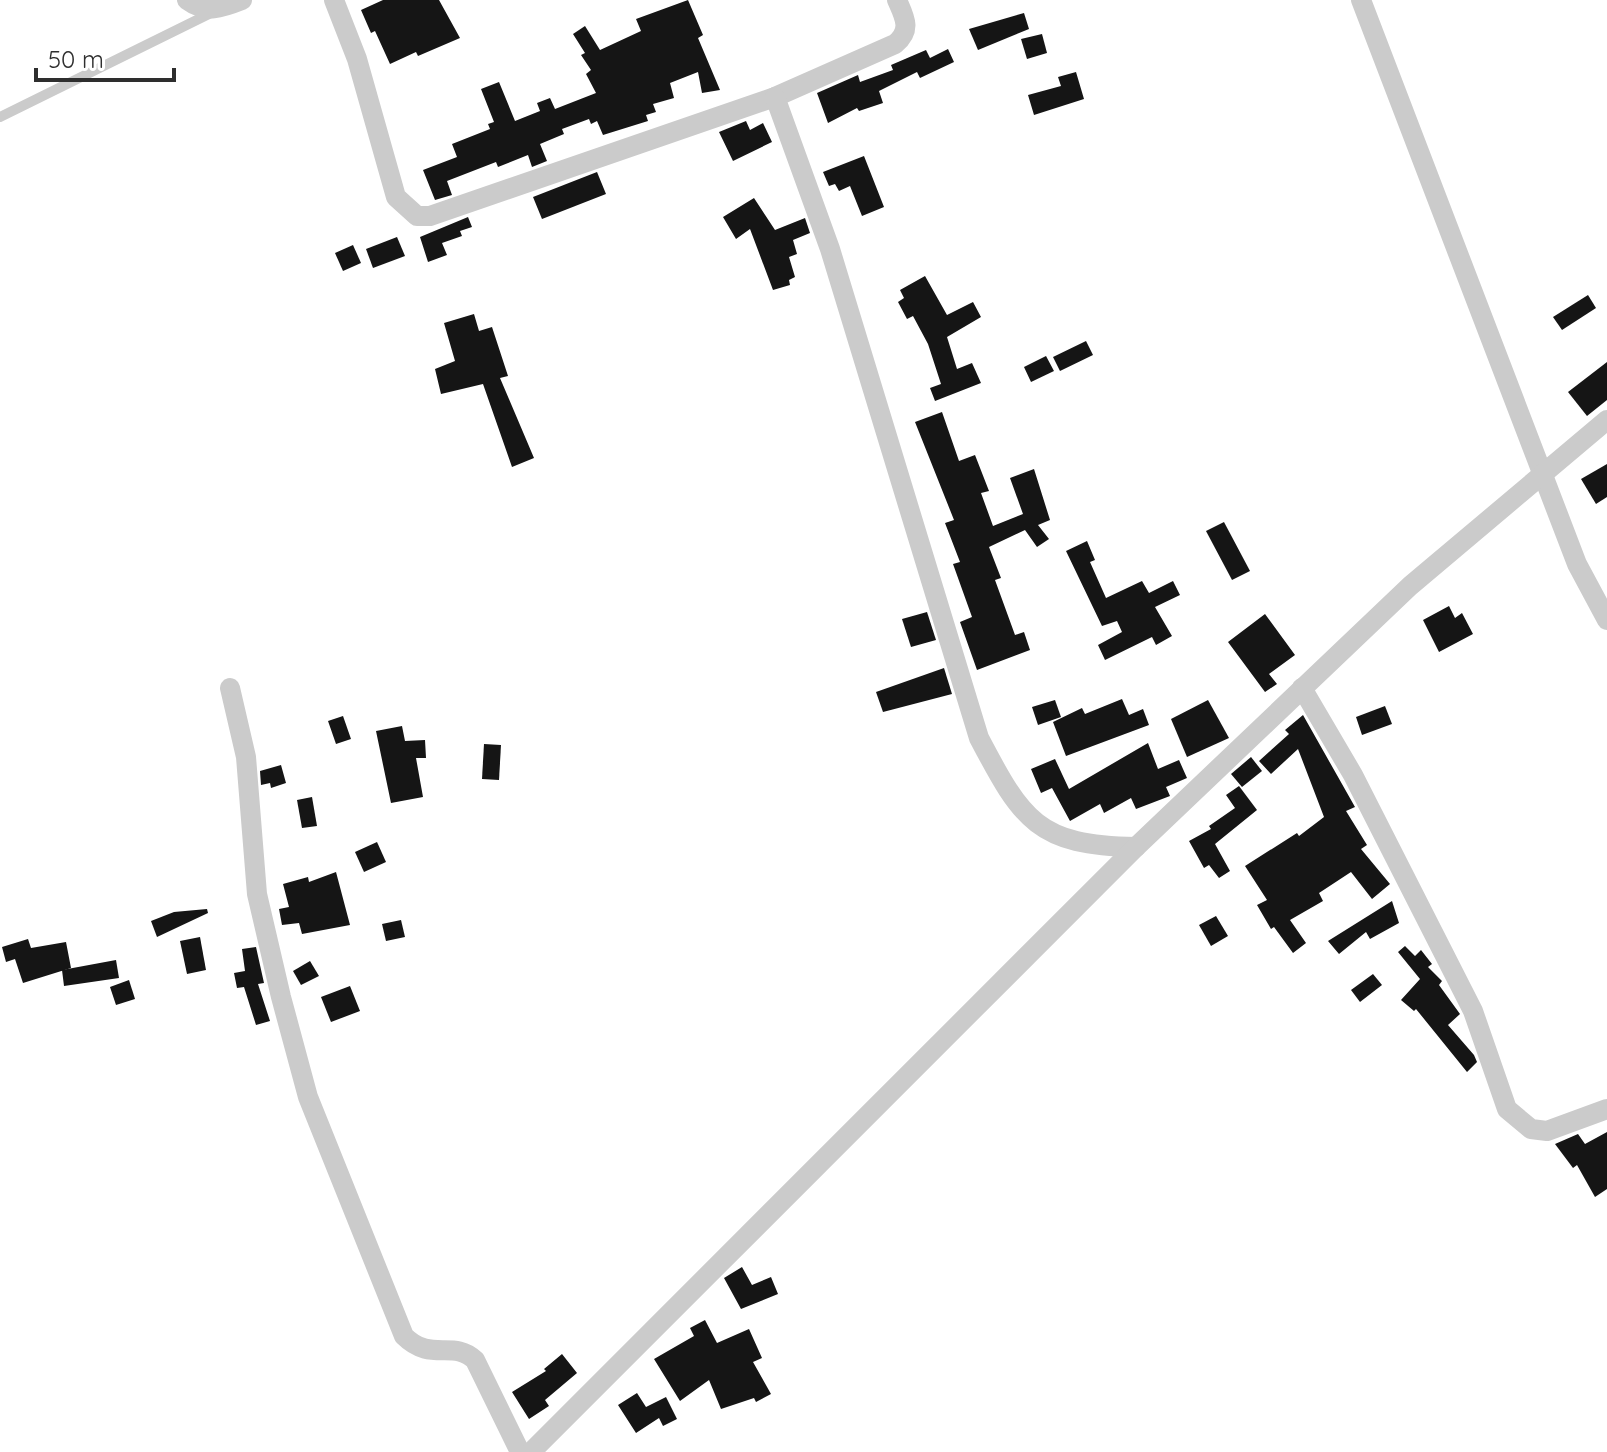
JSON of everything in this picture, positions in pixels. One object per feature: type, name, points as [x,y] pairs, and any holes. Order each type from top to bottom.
[{"type":"street","points":[[187,0],[199,8],[219,9],[242,0]]},
{"type":"street","points":[[334,0],[357,59],[396,197],[417,216],[430,216],[469,205],[775,97],[895,44],[905,36],[907,23],[897,0]]},
{"type":"street","points":[[1361,0],[1588,589],[1607,620]]},
{"type":"street","points":[[775,97],[830,249],[979,738],[1016,802],[1051,833],[1071,842],[1094,846],[1136,847]]},
{"type":"street","points":[[531,1452],[1136,847],[1410,586],[1607,420]]},
{"type":"street","points":[[230,688],[246,757],[257,894],[308,1097],[404,1336],[426,1351],[461,1351],[475,1360],[520,1452]]},
{"type":"street","points":[[1302,688],[1353,775],[1473,1011],[1507,1109],[1531,1129],[1547,1131],[1607,1109]]},
{"type":"lane","points":[[0,117],[219,9]]},
{"type":"building","points":[[383,0],[439,0],[460,38],[390,64],[361,10]]},
{"type":"building","points":[[688,0],[703,35],[698,38],[720,90],[702,93],[698,72],[670,83],[674,98],[653,104],[656,112],[646,115],[648,121],[603,135],[597,121],[591,124],[589,119],[562,129],[564,134],[540,144],[547,161],[532,167],[528,155],[498,167],[496,162],[447,181],[452,195],[435,200],[423,170],[457,157],[452,144],[490,129],[488,124],[494,122],[481,89],[499,82],[515,121],[540,111],[537,103],[550,98],[555,109],[596,93],[586,74],[591,70],[581,55],[585,53],[573,34],[585,26],[600,50],[641,31],[636,19]]},
{"type":"building","points":[[1024,13],[1029,29],[978,50],[969,29]]},
{"type":"building","points":[[1042,34],[1047,53],[1027,59],[1021,39]]},
{"type":"building","points":[[948,49],[954,62],[920,78],[917,72],[879,91],[883,103],[859,111],[857,108],[828,123],[817,93],[858,75],[860,82],[893,70],[891,65],[926,50],[930,58]]},
{"type":"building","points":[[1076,72],[1084,99],[1034,115],[1028,95],[1061,86],[1058,77]]},
{"type":"building","points":[[746,121],[750,130],[763,123],[772,142],[733,161],[719,132]]},
{"type":"building","points":[[864,156],[884,207],[862,216],[850,186],[839,191],[835,184],[829,186],[823,172]]},
{"type":"building","points":[[597,172],[606,194],[542,219],[533,197]]},
{"type":"building","points":[[754,198],[775,230],[805,218],[810,233],[793,240],[797,254],[789,257],[795,277],[789,280],[790,285],[773,290],[750,229],[736,239],[723,217]]},
{"type":"building","points":[[468,217],[472,227],[460,231],[462,236],[442,243],[447,255],[428,262],[420,237]]},
{"type":"building","points":[[397,237],[405,256],[373,268],[366,249]]},
{"type":"building","points":[[353,245],[361,263],[343,271],[335,253]]},
{"type":"building","points":[[925,276],[947,315],[973,302],[981,317],[947,337],[957,369],[972,363],[981,383],[935,401],[930,388],[941,384],[928,344],[913,316],[907,319],[898,302],[904,298],[900,290]]},
{"type":"building","points":[[1588,295],[1596,308],[1562,330],[1553,317]]},
{"type":"building","points":[[474,314],[479,331],[492,327],[508,376],[500,378],[534,458],[512,467],[483,384],[441,394],[435,369],[455,361],[444,323]]},
{"type":"building","points":[[1086,341],[1093,355],[1060,371],[1053,357]]},
{"type":"building","points":[[1046,356],[1054,371],[1031,382],[1024,367]]},
{"type":"building","points":[[1607,362],[1607,400],[1587,416],[1568,392]]},
{"type":"building","points":[[942,412],[959,461],[975,455],[989,491],[981,493],[993,526],[1023,514],[1010,478],[1034,469],[1050,520],[1038,525],[1049,539],[1037,547],[1025,530],[989,547],[1001,578],[995,580],[1015,635],[1024,632],[1030,650],[977,670],[960,622],[972,617],[953,564],[960,562],[945,523],[954,520],[915,422]]},
{"type":"building","points":[[1607,464],[1607,497],[1596,504],[1581,479]]},
{"type":"building","points":[[1224,522],[1250,571],[1232,580],[1206,531]]},
{"type":"building","points":[[1087,541],[1095,560],[1090,562],[1106,598],[1142,581],[1149,593],[1173,581],[1180,595],[1155,607],[1172,636],[1156,645],[1152,637],[1105,660],[1098,645],[1122,632],[1117,621],[1102,626],[1066,551]]},
{"type":"building","points":[[1449,606],[1455,618],[1462,613],[1473,634],[1439,652],[1423,620]]},
{"type":"building","points":[[927,612],[936,640],[911,647],[902,619]]},
{"type":"building","points":[[1265,614],[1295,655],[1269,674],[1277,684],[1265,692],[1228,642]]},
{"type":"building","points":[[944,668],[952,694],[883,712],[876,692]]},
{"type":"building","points":[[1122,699],[1129,715],[1143,709],[1149,725],[1066,756],[1053,722],[1082,708],[1085,714]]},
{"type":"building","points":[[1055,700],[1061,717],[1038,725],[1032,707]]},
{"type":"building","points":[[1208,700],[1229,738],[1187,757],[1171,719]]},
{"type":"building","points":[[1385,706],[1392,724],[1362,735],[1356,717]]},
{"type":"building","points":[[1303,715],[1355,807],[1346,811],[1367,845],[1361,849],[1390,884],[1372,899],[1351,872],[1319,893],[1323,901],[1290,920],[1306,943],[1293,953],[1274,927],[1271,929],[1257,905],[1267,900],[1245,866],[1297,833],[1299,836],[1324,817],[1298,749],[1271,774],[1259,761],[1289,734],[1285,730]]},
{"type":"building","points":[[343,716],[351,739],[336,744],[328,721]]},
{"type":"building","points":[[402,726],[405,741],[425,740],[426,758],[416,758],[423,797],[391,803],[376,731]]},
{"type":"building","points":[[1148,743],[1158,769],[1179,760],[1187,778],[1166,787],[1170,796],[1136,809],[1131,798],[1104,813],[1100,804],[1070,821],[1052,788],[1041,793],[1031,769],[1055,759],[1069,789]]},
{"type":"building","points":[[484,744],[501,745],[499,780],[482,779]]},
{"type":"building","points":[[1251,757],[1262,771],[1242,787],[1231,774]]},
{"type":"building","points":[[281,765],[286,783],[271,788],[270,783],[261,785],[260,771]]},
{"type":"building","points":[[1239,786],[1257,810],[1215,844],[1230,871],[1219,878],[1209,865],[1204,868],[1189,841],[1211,829],[1209,826],[1235,808],[1226,795]]},
{"type":"building","points":[[312,797],[317,826],[302,828],[297,800]]},
{"type":"building","points":[[377,842],[386,862],[364,872],[355,852]]},
{"type":"building","points":[[336,872],[350,925],[302,934],[299,923],[282,925],[279,909],[289,907],[283,884],[308,877],[309,882]]},
{"type":"building","points":[[1392,901],[1399,923],[1370,939],[1366,932],[1339,954],[1328,941]]},
{"type":"building","points":[[207,909],[208,913],[157,937],[151,921],[174,912]]},
{"type":"building","points":[[1216,916],[1228,936],[1211,946],[1199,925]]},
{"type":"building","points":[[401,920],[405,937],[386,941],[382,924]]},
{"type":"building","points":[[200,937],[206,970],[187,974],[180,941]]},
{"type":"building","points":[[28,939],[31,948],[66,942],[71,968],[23,983],[15,959],[6,962],[2,947]]},
{"type":"building","points":[[1405,946],[1415,956],[1421,950],[1432,964],[1428,967],[1442,981],[1439,985],[1460,1014],[1448,1025],[1477,1062],[1467,1072],[1416,1009],[1414,1011],[1401,1000],[1420,979],[1398,952]]},
{"type":"building","points":[[256,947],[264,983],[258,984],[270,1021],[256,1025],[244,987],[237,988],[234,973],[245,971],[242,949]]},
{"type":"building","points":[[116,960],[119,978],[64,986],[62,970]]},
{"type":"building","points":[[310,961],[319,976],[301,985],[293,971]]},
{"type":"building","points":[[1373,974],[1382,985],[1360,1002],[1351,990]]},
{"type":"building","points":[[129,980],[135,999],[116,1005],[110,987]]},
{"type":"building","points":[[350,986],[360,1011],[331,1022],[321,997]]},
{"type":"building","points":[[1607,1132],[1607,1189],[1595,1197],[1577,1165],[1573,1168],[1555,1144],[1578,1134],[1585,1144]]},
{"type":"building","points":[[742,1267],[752,1285],[771,1277],[778,1294],[741,1309],[724,1278]]},
{"type":"building","points":[[705,1320],[717,1343],[749,1329],[762,1358],[753,1362],[771,1394],[756,1402],[754,1398],[721,1409],[709,1380],[680,1401],[654,1359],[694,1336],[690,1328]]},
{"type":"building","points":[[562,1354],[577,1373],[545,1400],[549,1406],[529,1419],[512,1392],[546,1371],[544,1369]]},
{"type":"building","points":[[637,1393],[646,1407],[666,1397],[677,1419],[663,1426],[659,1418],[636,1433],[618,1405]]}]
